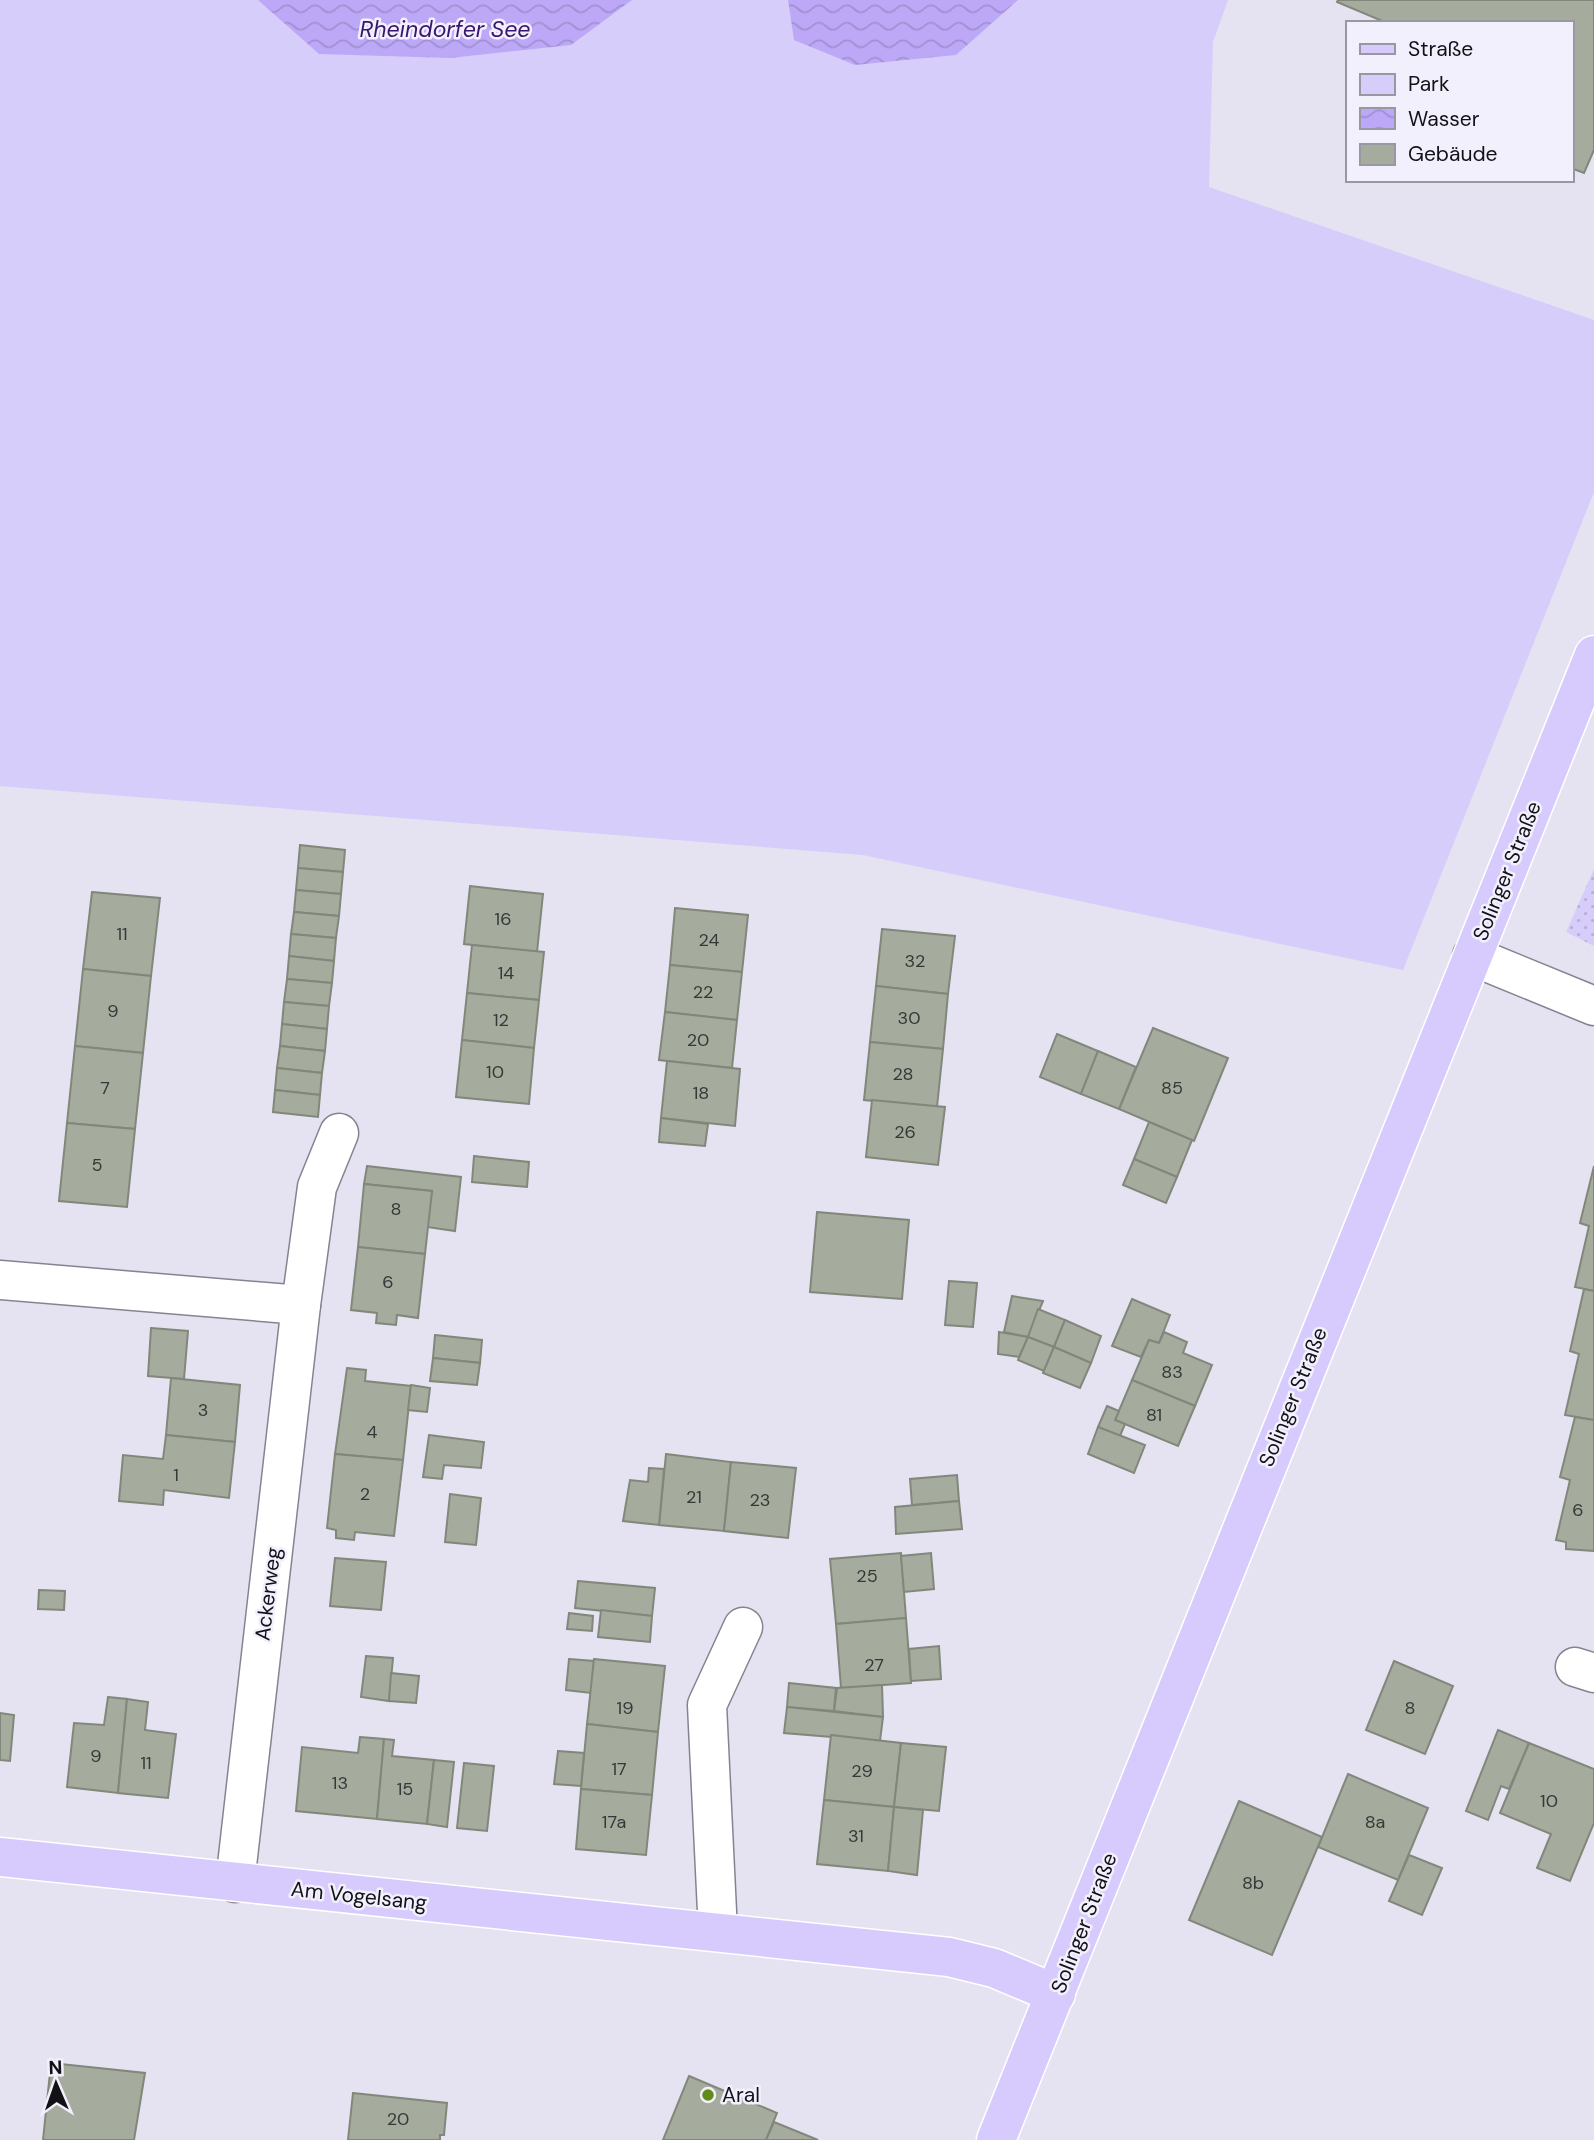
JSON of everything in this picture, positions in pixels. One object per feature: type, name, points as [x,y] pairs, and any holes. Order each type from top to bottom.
[{"type":"main road","name":"Solinger Straße","points":[[996,2140],[1150,1751],[1594,655]]},
{"type":"main road","name":"Am Vogelsang","points":[[0,1857],[949,1957],[994,1968],[1056,1994]]},
{"type":"street","points":[[1472,956],[1594,1006]]},
{"type":"street","name":"Ackerweg","points":[[235,1883],[317,1187],[339,1133]]},
{"type":"street","points":[[0,1280],[302,1305]]},
{"type":"street","points":[[718,1932],[707,1705],[743,1627]]},
{"type":"green space","points":[[0,0],[1228,0],[1213,42],[1209,187],[1594,320],[1594,492],[1403,970],[863,855],[0,786]]},
{"type":"green space","points":[[1594,869],[1594,946],[1566,932]]},
{"type":"water","name":"Rheindorfer See","points":[[258,0],[632,0],[571,45],[450,58],[319,54]]},
{"type":"water","points":[[788,0],[1018,0],[956,55],[855,65],[794,40]]},
{"type":"building","points":[[1594,0],[1594,150],[1584,173],[1573,169],[1573,21],[1382,21],[1337,2]]},
{"type":"building","points":[[300,845],[345,850],[343,872],[298,868]]},
{"type":"building","points":[[298,868],[343,872],[341,894],[296,890]]},
{"type":"building","points":[[470,886],[543,894],[537,952],[464,944]]},
{"type":"building","points":[[296,890],[341,894],[339,916],[294,912]]},
{"type":"building","points":[[92,892],[160,898],[151,976],[83,969]]},
{"type":"building","points":[[675,908],[748,915],[742,972],[670,965]]},
{"type":"building","points":[[294,912],[339,916],[336,938],[291,934]]},
{"type":"building","points":[[882,929],[955,936],[948,994],[876,986]]},
{"type":"building","points":[[291,934],[336,938],[334,961],[289,956]]},
{"type":"building","points":[[472,945],[544,952],[539,1000],[467,993]]},
{"type":"building","points":[[289,956],[334,961],[332,983],[287,979]]},
{"type":"building","points":[[670,965],[742,972],[737,1020],[665,1012]]},
{"type":"building","points":[[83,969],[151,976],[143,1053],[75,1046]]},
{"type":"building","points":[[287,979],[332,983],[329,1006],[284,1002]]},
{"type":"building","points":[[876,986],[948,994],[943,1049],[870,1042]]},
{"type":"building","points":[[467,993],[539,1000],[534,1048],[462,1040]]},
{"type":"building","points":[[284,1002],[329,1006],[327,1029],[282,1024]]},
{"type":"building","points":[[665,1012],[737,1020],[732,1068],[659,1060]]},
{"type":"building","points":[[282,1024],[327,1029],[325,1051],[280,1046]]},
{"type":"building","points":[[1153,1028],[1228,1058],[1194,1141],[1119,1109]]},
{"type":"building","points":[[1057,1034],[1098,1051],[1081,1094],[1040,1077]]},
{"type":"building","points":[[462,1040],[534,1048],[529,1104],[456,1097]]},
{"type":"building","points":[[870,1042],[943,1049],[937,1107],[864,1100]]},
{"type":"building","points":[[75,1046],[143,1053],[135,1129],[67,1123]]},
{"type":"building","points":[[280,1046],[325,1051],[322,1073],[277,1068]]},
{"type":"building","points":[[1098,1051],[1136,1067],[1119,1109],[1081,1094]]},
{"type":"building","points":[[667,1061],[740,1069],[735,1126],[661,1118]]},
{"type":"building","points":[[277,1068],[322,1073],[320,1095],[275,1090]]},
{"type":"building","points":[[275,1090],[320,1095],[318,1117],[273,1112]]},
{"type":"building","points":[[872,1100],[945,1107],[938,1165],[866,1157]]},
{"type":"building","points":[[661,1118],[708,1124],[705,1146],[659,1142]]},
{"type":"building","points":[[1149,1122],[1192,1140],[1177,1177],[1134,1159]]},
{"type":"building","points":[[67,1123],[135,1129],[127,1207],[59,1201]]},
{"type":"building","points":[[474,1156],[529,1162],[527,1187],[472,1182]]},
{"type":"building","points":[[1134,1159],[1177,1177],[1166,1203],[1123,1185]]},
{"type":"building","points":[[367,1166],[461,1177],[455,1231],[427,1227],[432,1191],[364,1184]]},
{"type":"building","points":[[1594,1166],[1594,1291],[1575,1287],[1589,1226],[1580,1223]]},
{"type":"building","points":[[364,1184],[432,1191],[425,1254],[358,1247]]},
{"type":"building","points":[[817,1212],[909,1220],[902,1299],[810,1292]]},
{"type":"building","points":[[358,1247],[425,1254],[418,1318],[397,1315],[396,1325],[376,1323],[377,1313],[351,1310]]},
{"type":"building","points":[[949,1281],[977,1283],[973,1327],[945,1325]]},
{"type":"building","points":[[1584,1289],[1594,1291],[1594,1420],[1565,1415],[1579,1354],[1570,1351]]},
{"type":"building","points":[[1012,1296],[1043,1301],[1028,1337],[1004,1332]]},
{"type":"building","points":[[1132,1299],[1170,1315],[1159,1343],[1149,1340],[1141,1357],[1112,1346]]},
{"type":"building","points":[[1038,1309],[1065,1320],[1054,1347],[1028,1337]]},
{"type":"building","points":[[1065,1320],[1101,1336],[1091,1363],[1054,1347]]},
{"type":"building","points":[[151,1328],[188,1331],[184,1379],[148,1376]]},
{"type":"building","points":[[999,1332],[1028,1337],[1019,1357],[998,1354]]},
{"type":"building","points":[[1164,1332],[1187,1342],[1183,1353],[1212,1365],[1195,1406],[1132,1380],[1149,1340],[1159,1343]]},
{"type":"building","points":[[435,1335],[482,1340],[480,1363],[433,1358]]},
{"type":"building","points":[[1028,1337],[1054,1347],[1044,1371],[1018,1360]]},
{"type":"building","points":[[1054,1347],[1091,1363],[1080,1388],[1043,1373]]},
{"type":"building","points":[[433,1358],[480,1363],[477,1385],[430,1381]]},
{"type":"building","points":[[347,1368],[366,1370],[365,1381],[411,1386],[403,1460],[335,1454]]},
{"type":"building","points":[[171,1378],[240,1385],[235,1442],[166,1435]]},
{"type":"building","points":[[1132,1380],[1195,1406],[1178,1446],[1115,1420]]},
{"type":"building","points":[[411,1385],[430,1388],[427,1412],[408,1410]]},
{"type":"building","points":[[1107,1406],[1119,1411],[1115,1420],[1125,1424],[1120,1436],[1098,1427]]},
{"type":"building","points":[[1575,1417],[1594,1420],[1594,1551],[1566,1549],[1566,1542],[1556,1540],[1570,1480],[1560,1477]]},
{"type":"building","points":[[1098,1427],[1145,1445],[1134,1473],[1088,1454]]},
{"type":"building","points":[[166,1435],[235,1442],[229,1498],[164,1490],[163,1505],[119,1501],[123,1455],[163,1459]]},
{"type":"building","points":[[429,1435],[484,1442],[481,1468],[444,1465],[442,1479],[423,1477]]},
{"type":"building","points":[[335,1454],[403,1460],[394,1536],[355,1532],[354,1540],[336,1538],[336,1530],[327,1528]]},
{"type":"building","points":[[666,1454],[731,1462],[724,1531],[659,1525]]},
{"type":"building","points":[[731,1462],[796,1468],[788,1538],[724,1531]]},
{"type":"building","points":[[649,1468],[664,1469],[659,1525],[623,1521],[630,1480],[648,1482]]},
{"type":"building","points":[[957,1475],[959,1501],[912,1505],[910,1479]]},
{"type":"building","points":[[450,1494],[481,1498],[476,1545],[445,1542]]},
{"type":"building","points":[[959,1501],[962,1529],[896,1534],[895,1507]]},
{"type":"building","points":[[901,1553],[906,1618],[836,1624],[830,1559]]},
{"type":"building","points":[[931,1553],[934,1589],[904,1592],[901,1556]]},
{"type":"building","points":[[335,1558],[386,1562],[381,1610],[330,1606]]},
{"type":"building","points":[[578,1581],[655,1588],[652,1616],[575,1608]]},
{"type":"building","points":[[39,1590],[65,1591],[64,1610],[38,1609]]},
{"type":"building","points":[[601,1610],[652,1616],[650,1642],[598,1637]]},
{"type":"building","points":[[569,1613],[593,1616],[592,1631],[567,1629]]},
{"type":"building","points":[[906,1618],[911,1683],[841,1688],[836,1624]]},
{"type":"building","points":[[939,1646],[941,1679],[911,1681],[909,1649]]},
{"type":"building","points":[[366,1656],[393,1658],[389,1701],[361,1697]]},
{"type":"building","points":[[569,1659],[594,1661],[591,1693],[566,1690]]},
{"type":"building","points":[[594,1659],[665,1666],[658,1732],[587,1724]]},
{"type":"building","points":[[1394,1661],[1453,1686],[1425,1754],[1366,1730]]},
{"type":"building","points":[[391,1673],[419,1676],[416,1703],[389,1701]]},
{"type":"building","points":[[789,1683],[836,1688],[834,1711],[787,1707]]},
{"type":"building","points":[[882,1685],[883,1717],[834,1711],[837,1688]]},
{"type":"building","points":[[108,1697],[127,1699],[118,1793],[67,1787],[74,1723],[104,1725]]},
{"type":"building","points":[[127,1699],[148,1702],[145,1730],[176,1734],[168,1798],[118,1793]]},
{"type":"building","points":[[787,1707],[883,1717],[880,1741],[784,1733]]},
{"type":"building","points":[[0,1713],[14,1715],[10,1761],[0,1760]]},
{"type":"building","points":[[587,1724],[658,1732],[652,1795],[581,1789]]},
{"type":"building","points":[[1498,1730],[1529,1743],[1509,1789],[1501,1786],[1488,1820],[1466,1811]]},
{"type":"building","points":[[831,1735],[901,1743],[894,1807],[824,1800]]},
{"type":"building","points":[[360,1737],[384,1739],[377,1819],[296,1811],[302,1747],[358,1753]]},
{"type":"building","points":[[384,1739],[394,1740],[392,1756],[434,1760],[427,1824],[377,1819]]},
{"type":"building","points":[[901,1743],[946,1747],[939,1811],[894,1807]]},
{"type":"building","points":[[1529,1743],[1594,1769],[1594,1823],[1570,1881],[1537,1868],[1551,1834],[1500,1813]]},
{"type":"building","points":[[558,1751],[584,1753],[581,1786],[554,1784]]},
{"type":"building","points":[[434,1760],[454,1762],[447,1827],[427,1824]]},
{"type":"building","points":[[464,1763],[494,1766],[487,1831],[457,1828]]},
{"type":"building","points":[[1348,1774],[1428,1808],[1398,1880],[1318,1847]]},
{"type":"building","points":[[581,1789],[652,1795],[646,1855],[576,1849]]},
{"type":"building","points":[[824,1800],[894,1807],[888,1871],[817,1864]]},
{"type":"building","points":[[1239,1801],[1322,1837],[1272,1955],[1189,1920]]},
{"type":"building","points":[[894,1807],[923,1810],[917,1875],[888,1871]]},
{"type":"building","points":[[1409,1855],[1442,1868],[1422,1915],[1389,1901]]},
{"type":"building","points":[[51,2063],[145,2073],[134,2140],[43,2140]]},
{"type":"building","name":"Aral","points":[[689,2076],[777,2113],[766,2140],[663,2140]]},
{"type":"building","points":[[353,2093],[447,2103],[444,2135],[440,2135],[440,2140],[348,2140]]},
{"type":"building","points":[[774,2122],[818,2140],[766,2140]]},
{"type":"place","name":"Aral","points":[[708,2095]]}]
